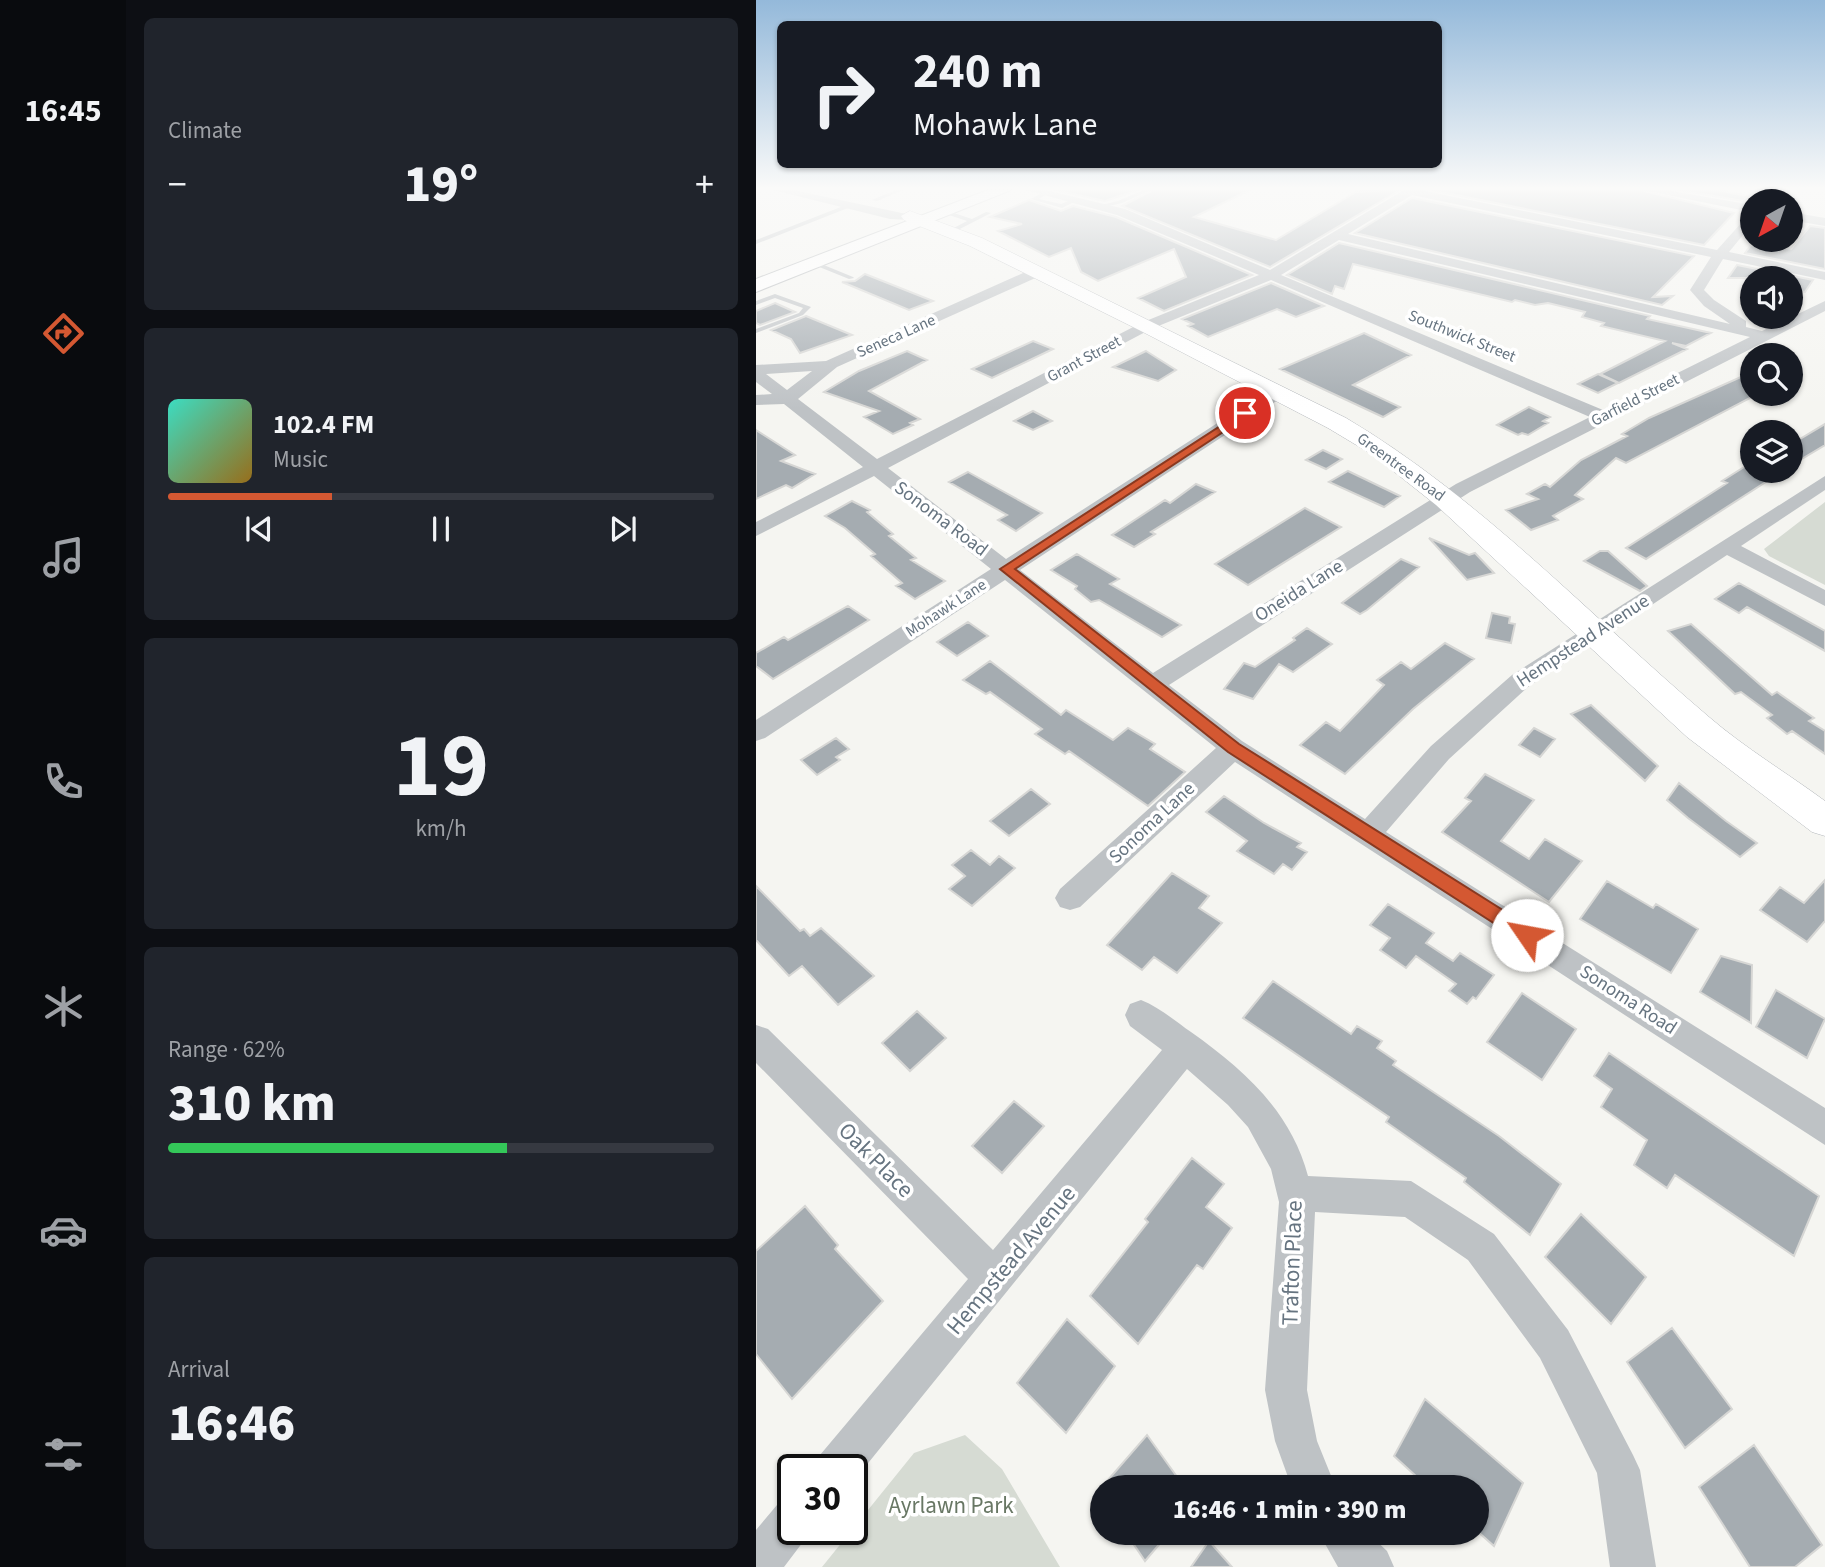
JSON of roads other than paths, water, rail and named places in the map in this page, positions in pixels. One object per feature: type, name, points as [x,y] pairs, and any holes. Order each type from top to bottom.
[{"type":"main road","points":[[756,274],[787,263]]},
{"type":"main road","points":[[756,286],[814,263]]},
{"type":"street","name":"Greentree Road","points":[[1022,263],[1360,436],[1446,499],[1699,728],[1825,821]]},
{"type":"street","name":"Southwick Street","points":[[1242,263],[1602,416]]},
{"type":"street","name":"Grant Street","points":[[756,530],[1146,326],[1272,275],[1292,263]]},
{"type":"street","points":[[1454,263],[1764,336]]},
{"type":"street","points":[[1714,263],[1696,290],[1729,318],[1764,336]]},
{"type":"street","points":[[1764,263],[1825,276]]},
{"type":"street","name":"Seneca Lane","points":[[788,399],[831,365],[1037,272]]},
{"type":"street","name":"Garfield Street","points":[[1446,499],[1602,416],[1825,305]]},
{"type":"street","name":"Seneca Lane","points":[[756,372],[831,365]]},
{"type":"street","name":"Sonoma Road","points":[[756,372],[874,470],[1006,569],[1234,748],[1825,1128]]},
{"type":"street","name":"Mohawk Lane","points":[[756,732],[1278,392]]},
{"type":"street","points":[[756,400],[788,399]]},
{"type":"street","name":"Hempstead Avenue","points":[[1369,833],[1424,765],[1477,714],[1520,681],[1825,482]]},
{"type":"street","name":"Oneida Lane","points":[[1153,684],[1446,499]]},
{"type":"street","points":[[1727,547],[1825,599]]},
{"type":"street","name":"Sonoma Lane","points":[[1070,898],[1234,748]]},
{"type":"street","name":"Trafton Place","points":[[1141,1015],[1241,1090],[1266,1120],[1292,1175],[1296,1193],[1286,1391],[1296,1441],[1309,1475]]},
{"type":"street","name":"Oak Place","points":[[756,1040],[995,1279]]},
{"type":"street","name":"Hempstead Avenue","points":[[848,1454],[1184,1048]]},
{"type":"street","points":[[1296,1193],[1410,1199],[1481,1247],[1554,1344],[1618,1470],[1633,1567]]},
{"type":"street","points":[[756,1565],[777,1540]]},
{"type":"street","points":[[1349,1545],[1371,1567]]},
{"type":"lane","points":[[814,263],[851,278]]},
{"type":"lane","points":[[756,303],[775,296],[808,307],[801,314],[756,331]]},
{"type":"park label","name":"Ayrlawn Park","points":[[951,1505]]}]
